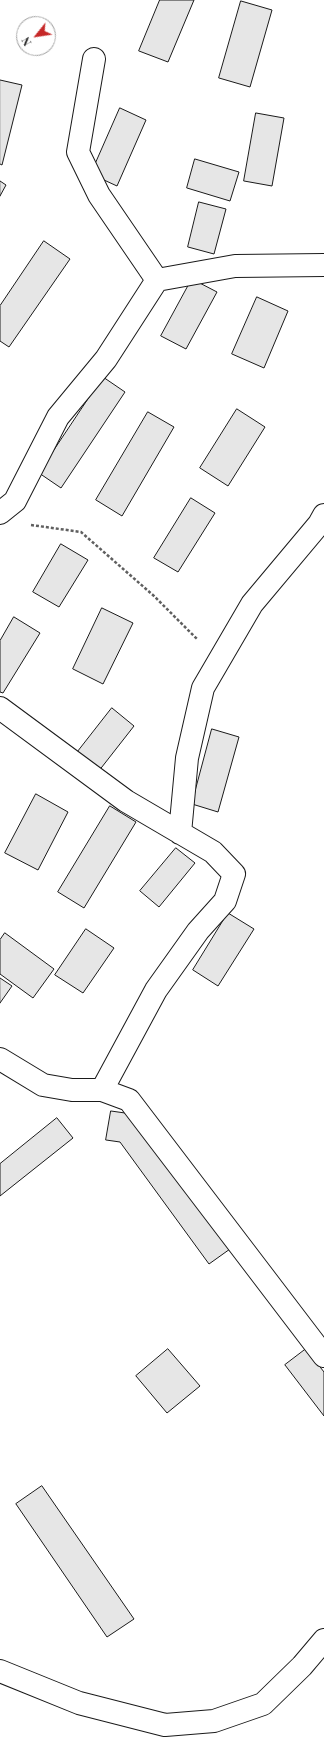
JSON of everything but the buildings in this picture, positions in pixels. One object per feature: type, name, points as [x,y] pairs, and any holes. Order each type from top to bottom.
[{"type":"street","points":[[94,59],[78,152],[99,195],[157,280]]},
{"type":"street","points":[[0,513],[15,501],[58,417],[106,359],[157,280],[236,266],[324,265]]},
{"type":"street","points":[[180,833],[187,758],[203,688],[252,604],[319,524],[324,515]]},
{"type":"street","points":[[0,708],[126,801],[213,852],[234,874],[225,901],[198,932],[156,990],[102,1090]]},
{"type":"street","points":[[0,1059],[43,1085],[72,1090],[102,1090],[129,1100],[324,1356]]},
{"type":"street","points":[[0,1670],[79,1704],[165,1725],[214,1722],[263,1704],[302,1666],[324,1640]]},
{"type":"path","points":[[28,524],[81,532],[154,596],[219,661]]}]
